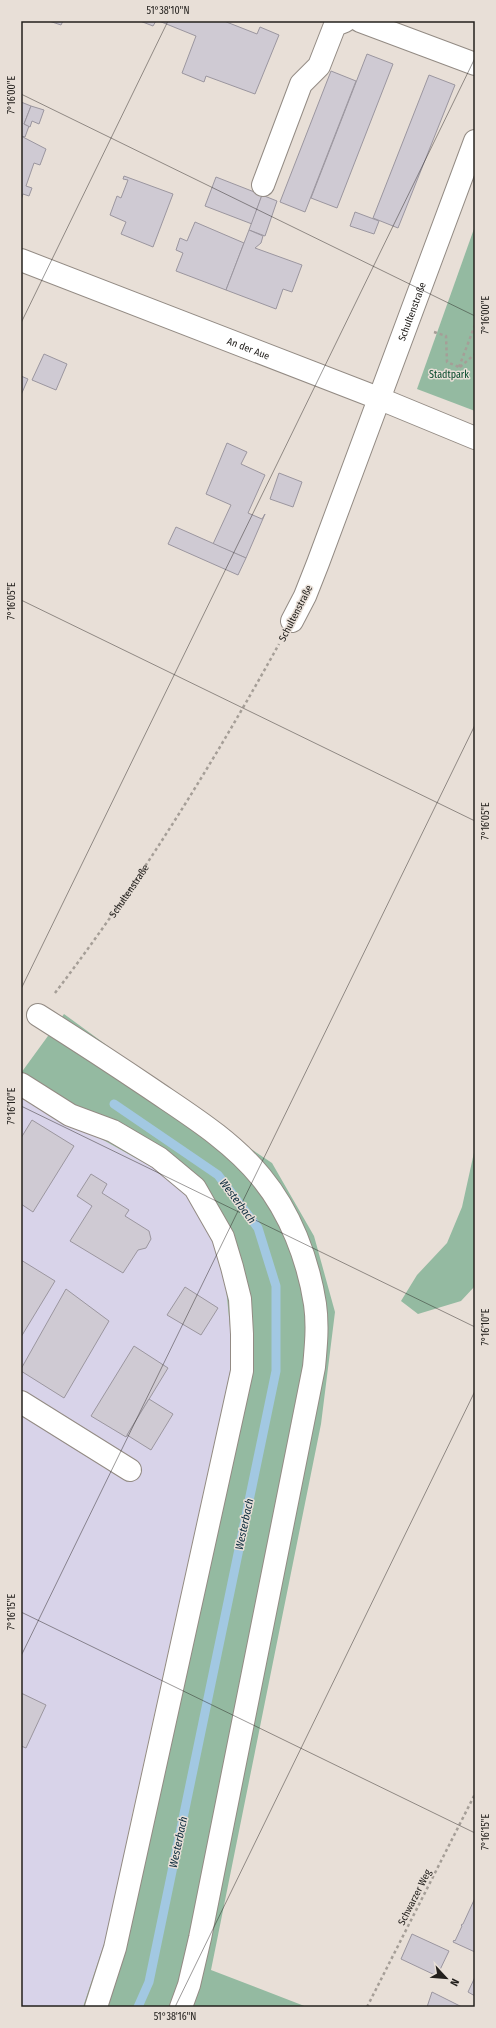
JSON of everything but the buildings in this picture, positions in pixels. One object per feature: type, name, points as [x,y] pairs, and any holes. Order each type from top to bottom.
[{"type":"street","points":[[263,185],[302,84],[319,66],[335,25],[345,21]]},
{"type":"street","points":[[360,21],[475,64]]},
{"type":"street","name":"Schultenstraße","points":[[292,621],[305,596],[318,563],[378,398],[475,141]]},
{"type":"street","name":"An der Aue","points":[[21,260],[378,398],[475,438]]},
{"type":"street","points":[[38,1015],[190,1115],[229,1145],[261,1177],[287,1216],[304,1259],[315,1304],[316,1336],[314,1367],[200,1938],[189,1985],[181,2007]]},
{"type":"street","points":[[21,1084],[70,1115],[113,1131],[159,1158],[195,1188],[222,1237],[232,1267],[240,1306],[242,1371],[115,1948],[96,2007]]},
{"type":"street","points":[[21,1402],[130,1470]]},
{"type":"path","points":[[407,322],[446,336],[447,362],[459,367]]},
{"type":"path","points":[[459,367],[475,325]]},
{"type":"path","points":[[459,367],[475,354]]},
{"type":"path","name":"Schultenstraße","points":[[38,1015],[97,938],[173,823],[245,705],[292,621]]},
{"type":"path","name":"Schwarzer Weg","points":[[367,2007],[475,1794]]},
{"type":"shaded area","points":[[21,1094],[164,1174],[194,1203],[212,1238],[226,1288],[231,1337],[231,1367],[128,1833],[112,1920],[83,2007],[21,2007]]},
{"type":"green space","name":"Stadtpark","points":[[475,226],[475,411],[417,389]]},
{"type":"green space","points":[[64,1014],[224,1131],[272,1163],[314,1236],[335,1312],[321,1424],[211,1970],[307,2007],[83,2007],[112,1920],[231,1367],[231,1337],[226,1288],[212,1238],[194,1203],[164,1174],[21,1094],[21,1073]]},
{"type":"green space","points":[[475,1148],[475,1286],[461,1301],[418,1314],[401,1301],[417,1275],[447,1243],[462,1207]]},
{"type":"waterway","name":"Westerbach","points":[[114,1104],[218,1175],[258,1228],[276,1286],[276,1371],[149,1982],[138,2007]]}]
